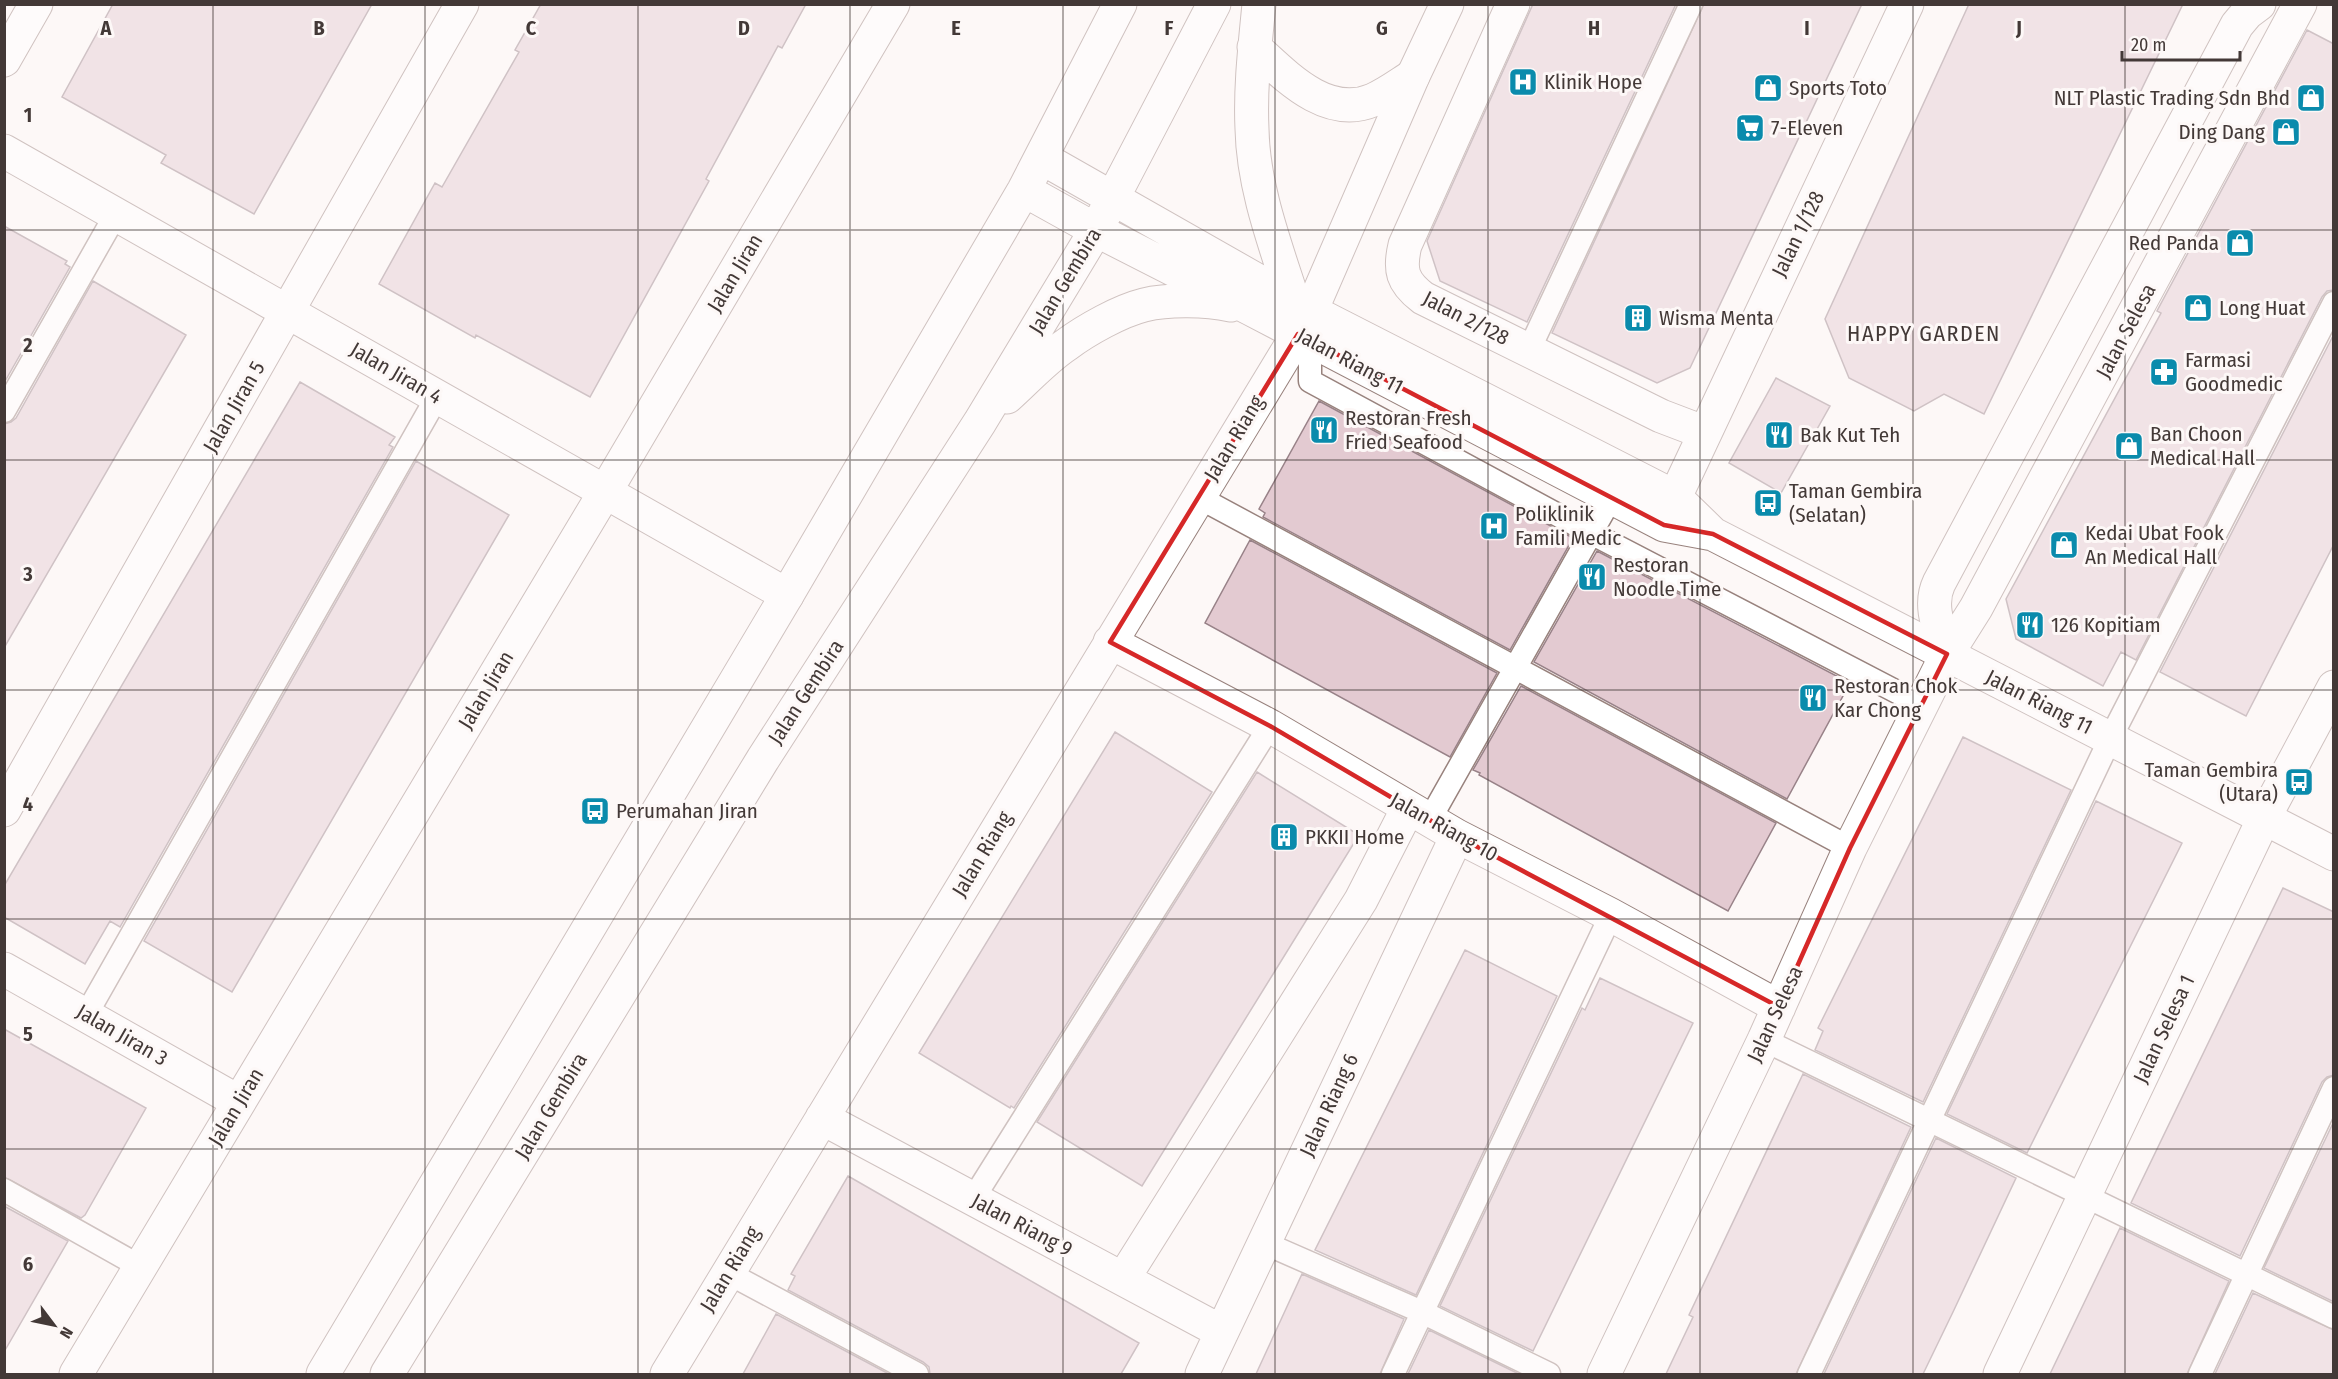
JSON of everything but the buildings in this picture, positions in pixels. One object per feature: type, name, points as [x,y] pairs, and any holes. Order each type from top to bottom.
[{"type":"street","points":[[4,60],[36,4]]},
{"type":"street","name":"Jalan Jiran 5","points":[[4,810],[462,4]]},
{"type":"street","name":"Jalan Jiran","points":[[76,1374],[605,492],[893,4]]},
{"type":"street","points":[[323,1374],[787,595],[1024,190],[1120,4]]},
{"type":"street","name":"Jalan Gembira","points":[[387,1374],[756,769],[980,422],[1096,230],[1214,4]]},
{"type":"street","points":[[1259,4],[1254,47],[1252,130],[1260,192],[1290,291],[1304,322]]},
{"type":"street","name":"Jalan Riang","points":[[667,1374],[1304,322],[1447,4]]},
{"type":"street","name":"Jalan 2/128","points":[[1513,4],[1405,245],[1401,260],[1403,275],[1412,289],[1424,298],[1661,416],[1703,432]]},
{"type":"street","name":"Jalan 1/128","points":[[1674,497],[1907,4]]},
{"type":"street","points":[[1947,654],[1934,602],[1939,583],[2237,25],[2259,4]]},
{"type":"street","name":"Jalan Selesa","points":[[1604,1374],[1764,1040],[1850,848],[1947,654],[1976,608],[2300,4]]},
{"type":"street","points":[[1254,47],[1295,84],[1322,99],[1348,106],[1373,100],[1413,76]]},
{"type":"street","name":"Jalan Jiran 4","points":[[4,151],[787,595]]},
{"type":"street","name":"Jalan Riang 11","points":[[1042,158],[1114,198],[1304,322],[1611,498],[1664,525],[1713,534]]},
{"type":"street","name":"Jalan Riang 11","points":[[1024,190],[1096,230],[1251,309],[1304,322],[1674,497],[1713,534],[2334,854]]},
{"type":"street","points":[[980,422],[1065,345],[1129,310],[1145,304],[1212,302],[1251,309]]},
{"type":"street","name":"Jalan Riang 10","points":[[1110,642],[1270,726],[1431,821],[1611,915],[1779,1007]]},
{"type":"street","name":"Jalan Selesa 1","points":[[2000,1374],[2264,818],[2334,687]]},
{"type":"street","points":[[1123,1279],[1361,900],[1431,821]]},
{"type":"street","name":"Jalan Riang 6","points":[[1202,1374],[1264,1243],[1431,821]]},
{"type":"street","name":"Jalan Jiran 3","points":[[4,969],[239,1102]]},
{"type":"street","name":"Jalan Riang 9","points":[[822,1119],[1222,1332]]},
{"type":"lane","points":[[1529,350],[1691,4]]},
{"type":"lane","points":[[4,411],[116,214]]},
{"type":"lane","points":[[1809,1374],[2110,739],[2334,303]]},
{"type":"lane","points":[[1304,322],[1311,381],[1593,534],[1922,705]]},
{"type":"lane","points":[[86,1015],[437,397]]},
{"type":"lane","points":[[1198,498],[1850,848]]},
{"type":"lane","points":[[1431,821],[1593,534],[1611,498]]},
{"type":"lane","points":[[973,1199],[1270,726]]},
{"type":"lane","points":[[1393,1374],[1611,915]]},
{"type":"lane","points":[[1764,1040],[2334,1317]]},
{"type":"lane","points":[[2200,1374],[2334,1088]]},
{"type":"lane","points":[[4,1190],[141,1267]]},
{"type":"lane","points":[[1264,1243],[1422,1312],[1549,1374]]},
{"type":"lane","points":[[728,1273],[917,1374]]},
{"type":"highlighted area","points":[[1298,334],[1664,525],[1713,534],[1947,654],[1850,848],[1779,1007],[1457,836],[1270,726],[1110,642]]},
{"type":"place","name":"Klinik Hope","points":[[1523,82]]},
{"type":"place","name":"Sports Toto","points":[[1768,88]]},
{"type":"place","name":"NLT Plastic Trading Sdn Bhd","points":[[2311,98]]},
{"type":"place","name":"7-Eleven","points":[[1750,128]]},
{"type":"place","name":"Ding Dang","points":[[2286,132]]},
{"type":"place","name":"Red Panda","points":[[2240,243]]},
{"type":"place","name":"Long Huat","points":[[2198,308]]},
{"type":"place","name":"Wisma Menta","points":[[1638,318]]},
{"type":"place","name":"Farmasi Goodmedic","points":[[2164,372]]},
{"type":"place","name":"Restoran Fresh Fried Seafood","points":[[1324,430]]},
{"type":"place","name":"Bak Kut Teh","points":[[1779,435]]},
{"type":"place","name":"Ban Choon Medical Hall","points":[[2129,446]]},
{"type":"place","name":"Taman Gembira (Selatan)","points":[[1768,503]]},
{"type":"place","name":"Poliklinik Famili Medic","points":[[1494,526]]},
{"type":"place","name":"Kedai Ubat Fook An Medical Hall","points":[[2064,545]]},
{"type":"place","name":"Restoran Noodle Time","points":[[1592,577]]},
{"type":"place","name":"126 Kopitiam","points":[[2030,625]]},
{"type":"place","name":"Restoran Chok Kar Chong","points":[[1813,698]]},
{"type":"place","name":"Taman Gembira (Utara)","points":[[2299,782]]},
{"type":"place","name":"Perumahan Jiran","points":[[595,811]]},
{"type":"place","name":"PKKII Home","points":[[1284,837]]},
{"type":"district","name":"HAPPY GARDEN","points":[[1924,333]]}]
